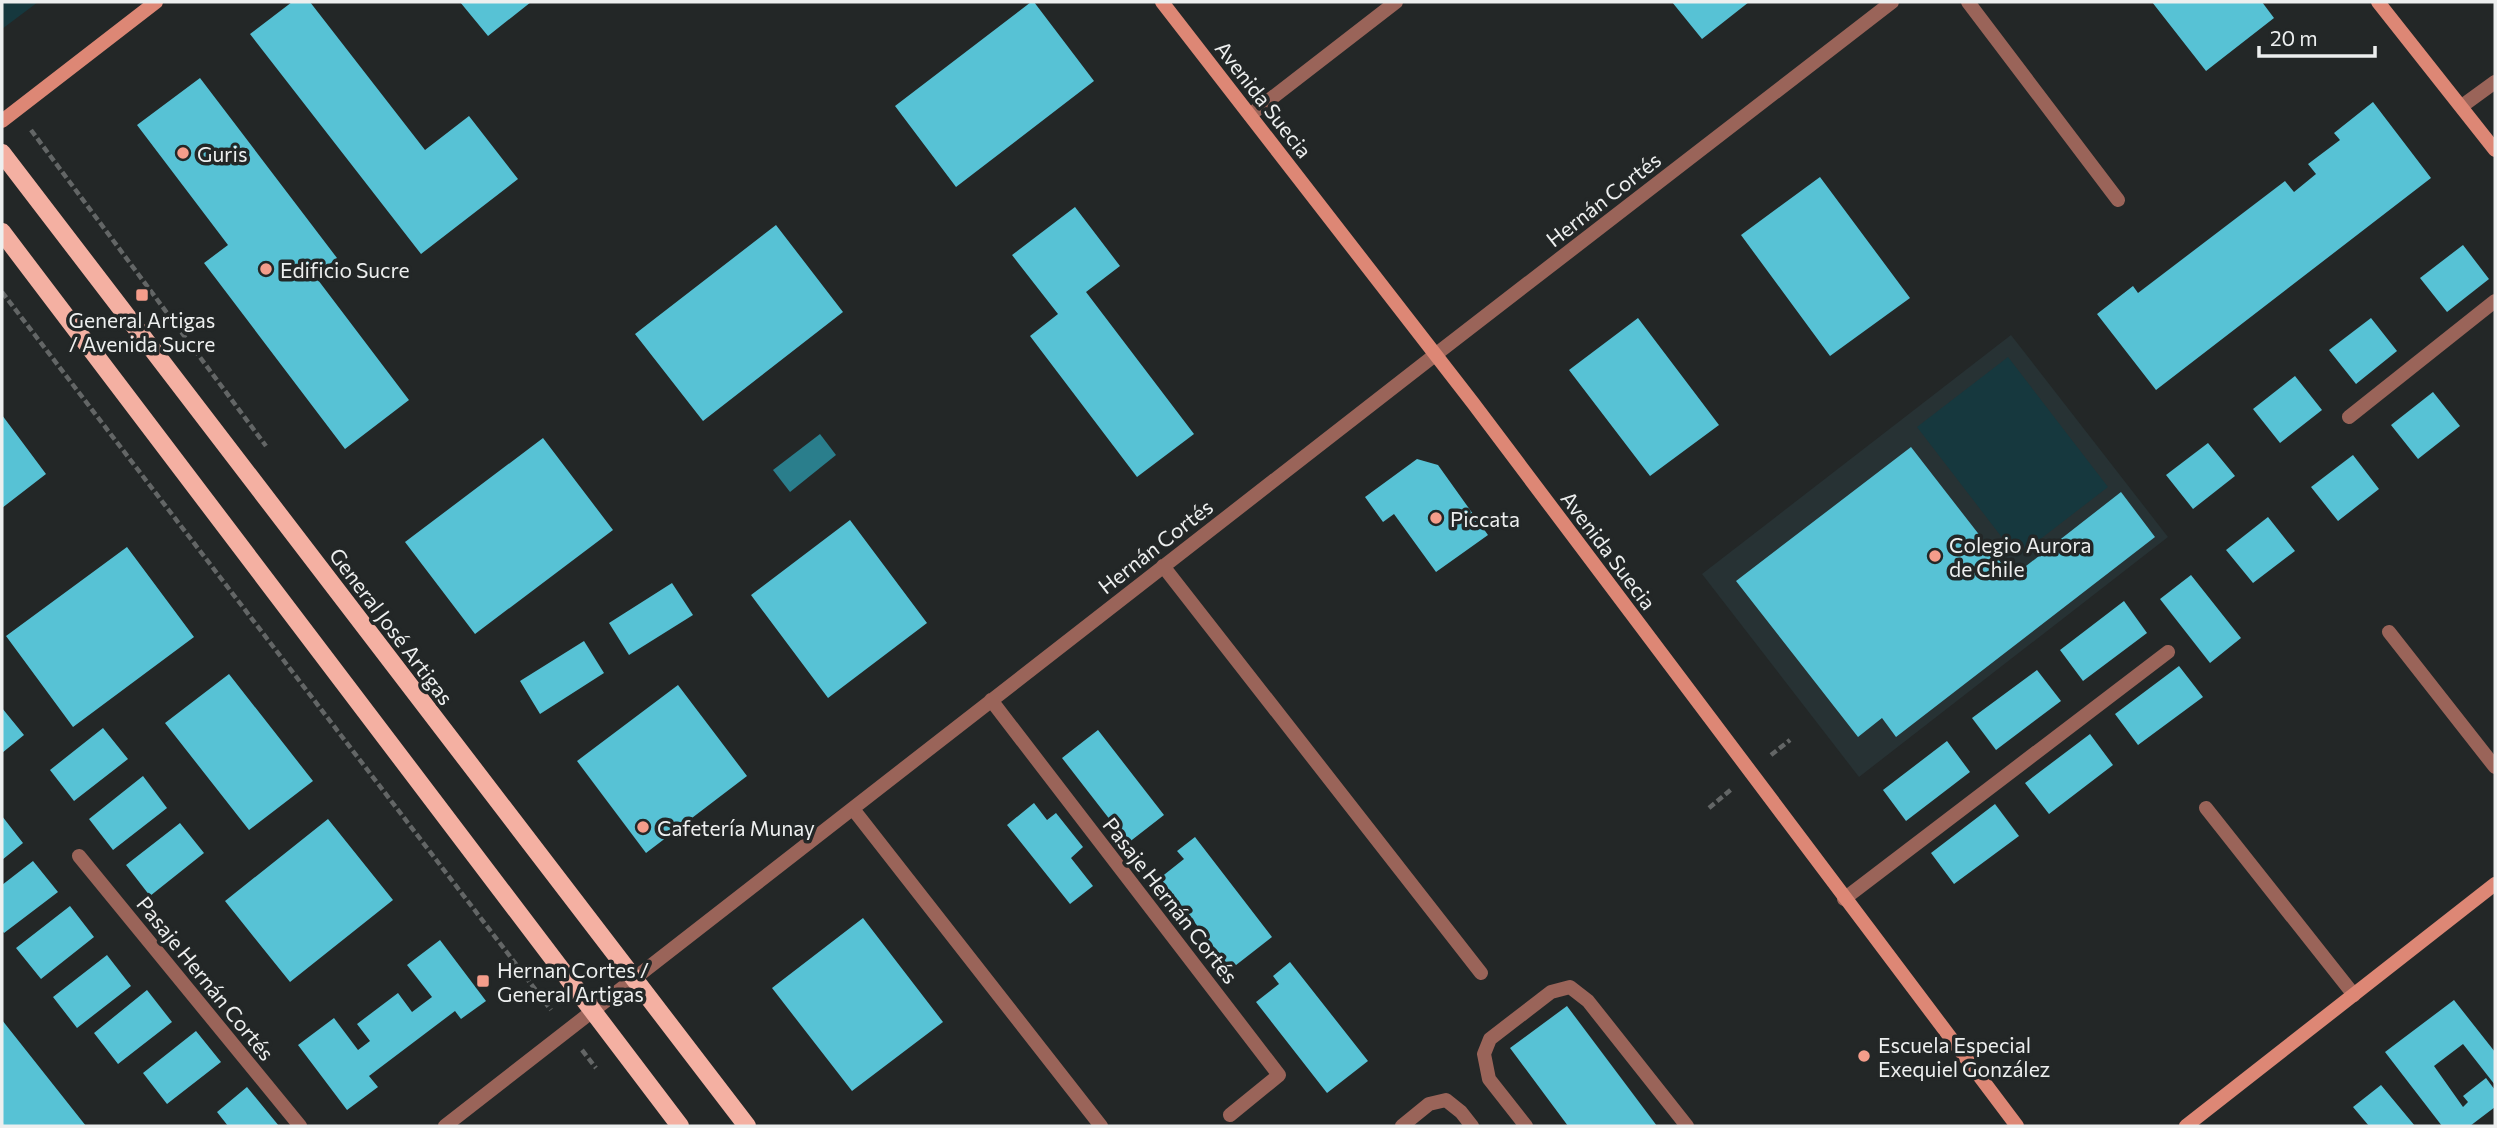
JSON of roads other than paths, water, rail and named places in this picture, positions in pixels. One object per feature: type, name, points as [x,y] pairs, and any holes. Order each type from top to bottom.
[{"type":"main road","name":"General José Artigas","points":[[2,153],[747,1126]]},
{"type":"main road","points":[[2,232],[680,1126]]},
{"type":"street","points":[[2,121],[156,2]]},
{"type":"street","name":"Avenida Suecia","points":[[1163,2],[1435,355],[2017,1126]]},
{"type":"street","points":[[1250,116],[1396,2]]},
{"type":"street","name":"Hernán Cortés","points":[[445,1126],[1892,2]]},
{"type":"street","points":[[1968,2],[2118,200]]},
{"type":"street","points":[[2378,2],[2495,150]]},
{"type":"street","points":[[2462,106],[2495,82]]},
{"type":"street","points":[[2349,417],[2495,301]]},
{"type":"street","points":[[1163,566],[1481,973]]},
{"type":"street","points":[[2389,632],[2495,767]]},
{"type":"street","points":[[1844,899],[2168,652]]},
{"type":"street","name":"Pasaje Hernán Cortés","points":[[991,700],[1279,1075],[1230,1115]]},
{"type":"street","points":[[2206,808],[2354,995]]},
{"type":"street","points":[[853,809],[1101,1126]]},
{"type":"street","name":"Pasaje Hernán Cortés","points":[[79,856],[300,1126]]},
{"type":"street","points":[[2186,1126],[2495,884]]},
{"type":"street","points":[[1527,1126],[1489,1079],[1484,1054],[1490,1039],[1551,992],[1570,987],[1588,1001],[1687,1126]]},
{"type":"street","points":[[1402,1126],[1429,1104],[1446,1100],[1461,1112],[1472,1126]]},
{"type":"water","points":[[820,434],[836,455],[790,492],[773,470]]},
{"type":"place","name":"Guris","points":[[183,153]]},
{"type":"place","name":"Edificio Sucre","points":[[266,269]]},
{"type":"place","name":"General Artigas / Avenida Sucre","points":[[142,295]]},
{"type":"place","name":"Piccata","points":[[1436,518]]},
{"type":"place","name":"Colegio Aurora de Chile","points":[[1935,556]]},
{"type":"place","name":"Cafetería Munay","points":[[643,827]]},
{"type":"place","name":"Hernan Cortes / General Artigas","points":[[483,981]]},
{"type":"place","name":"Escuela Especial Exequiel González","points":[[1864,1056]]}]
